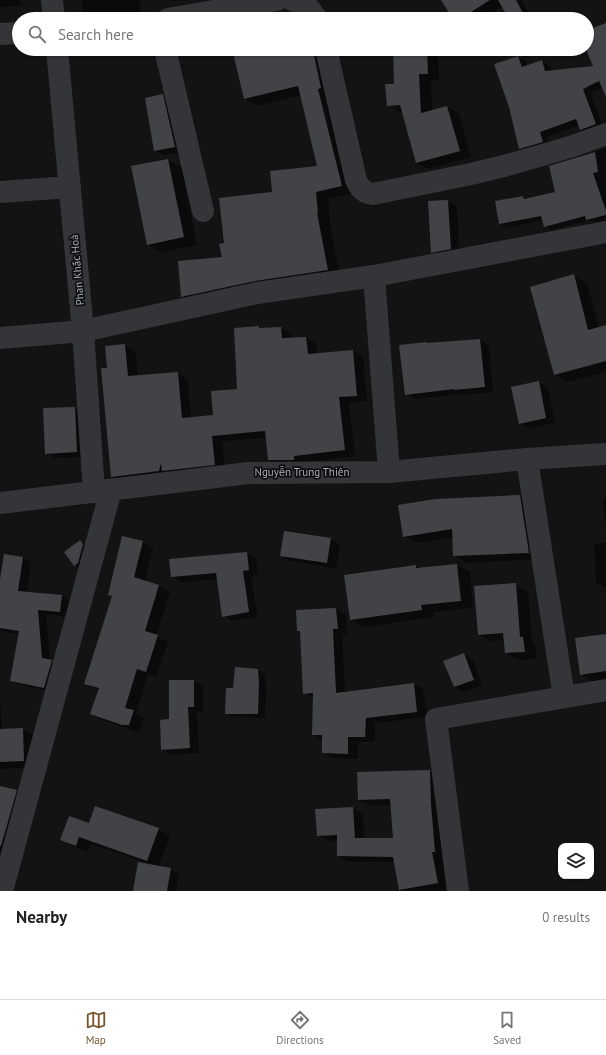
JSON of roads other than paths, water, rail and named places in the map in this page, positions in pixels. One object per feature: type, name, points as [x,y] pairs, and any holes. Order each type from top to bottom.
[{"type":"street","points":[[52,0],[53,12]]},
{"type":"street","points":[[208,12],[277,0]]},
{"type":"street","points":[[292,0],[308,7],[312,12]]},
{"type":"street","points":[[0,34],[12,33]]},
{"type":"street","name":"Phan Khắc Hoà","points":[[2,891],[102,491],[83,330],[58,56]]},
{"type":"street","points":[[167,56],[203,211]]},
{"type":"street","points":[[328,56],[356,180],[360,188],[368,193],[373,194],[478,173],[570,147],[606,134]]},
{"type":"street","points":[[0,192],[70,187]]},
{"type":"street","points":[[0,338],[83,330],[257,293],[374,276],[606,232]]},
{"type":"street","points":[[374,276],[389,472]]},
{"type":"street","name":"Nguyễn Trung Thiên","points":[[0,503],[250,473],[389,472],[606,454]]},
{"type":"street","points":[[527,460],[564,698]]},
{"type":"street","points":[[458,891],[436,718],[606,690]]}]
